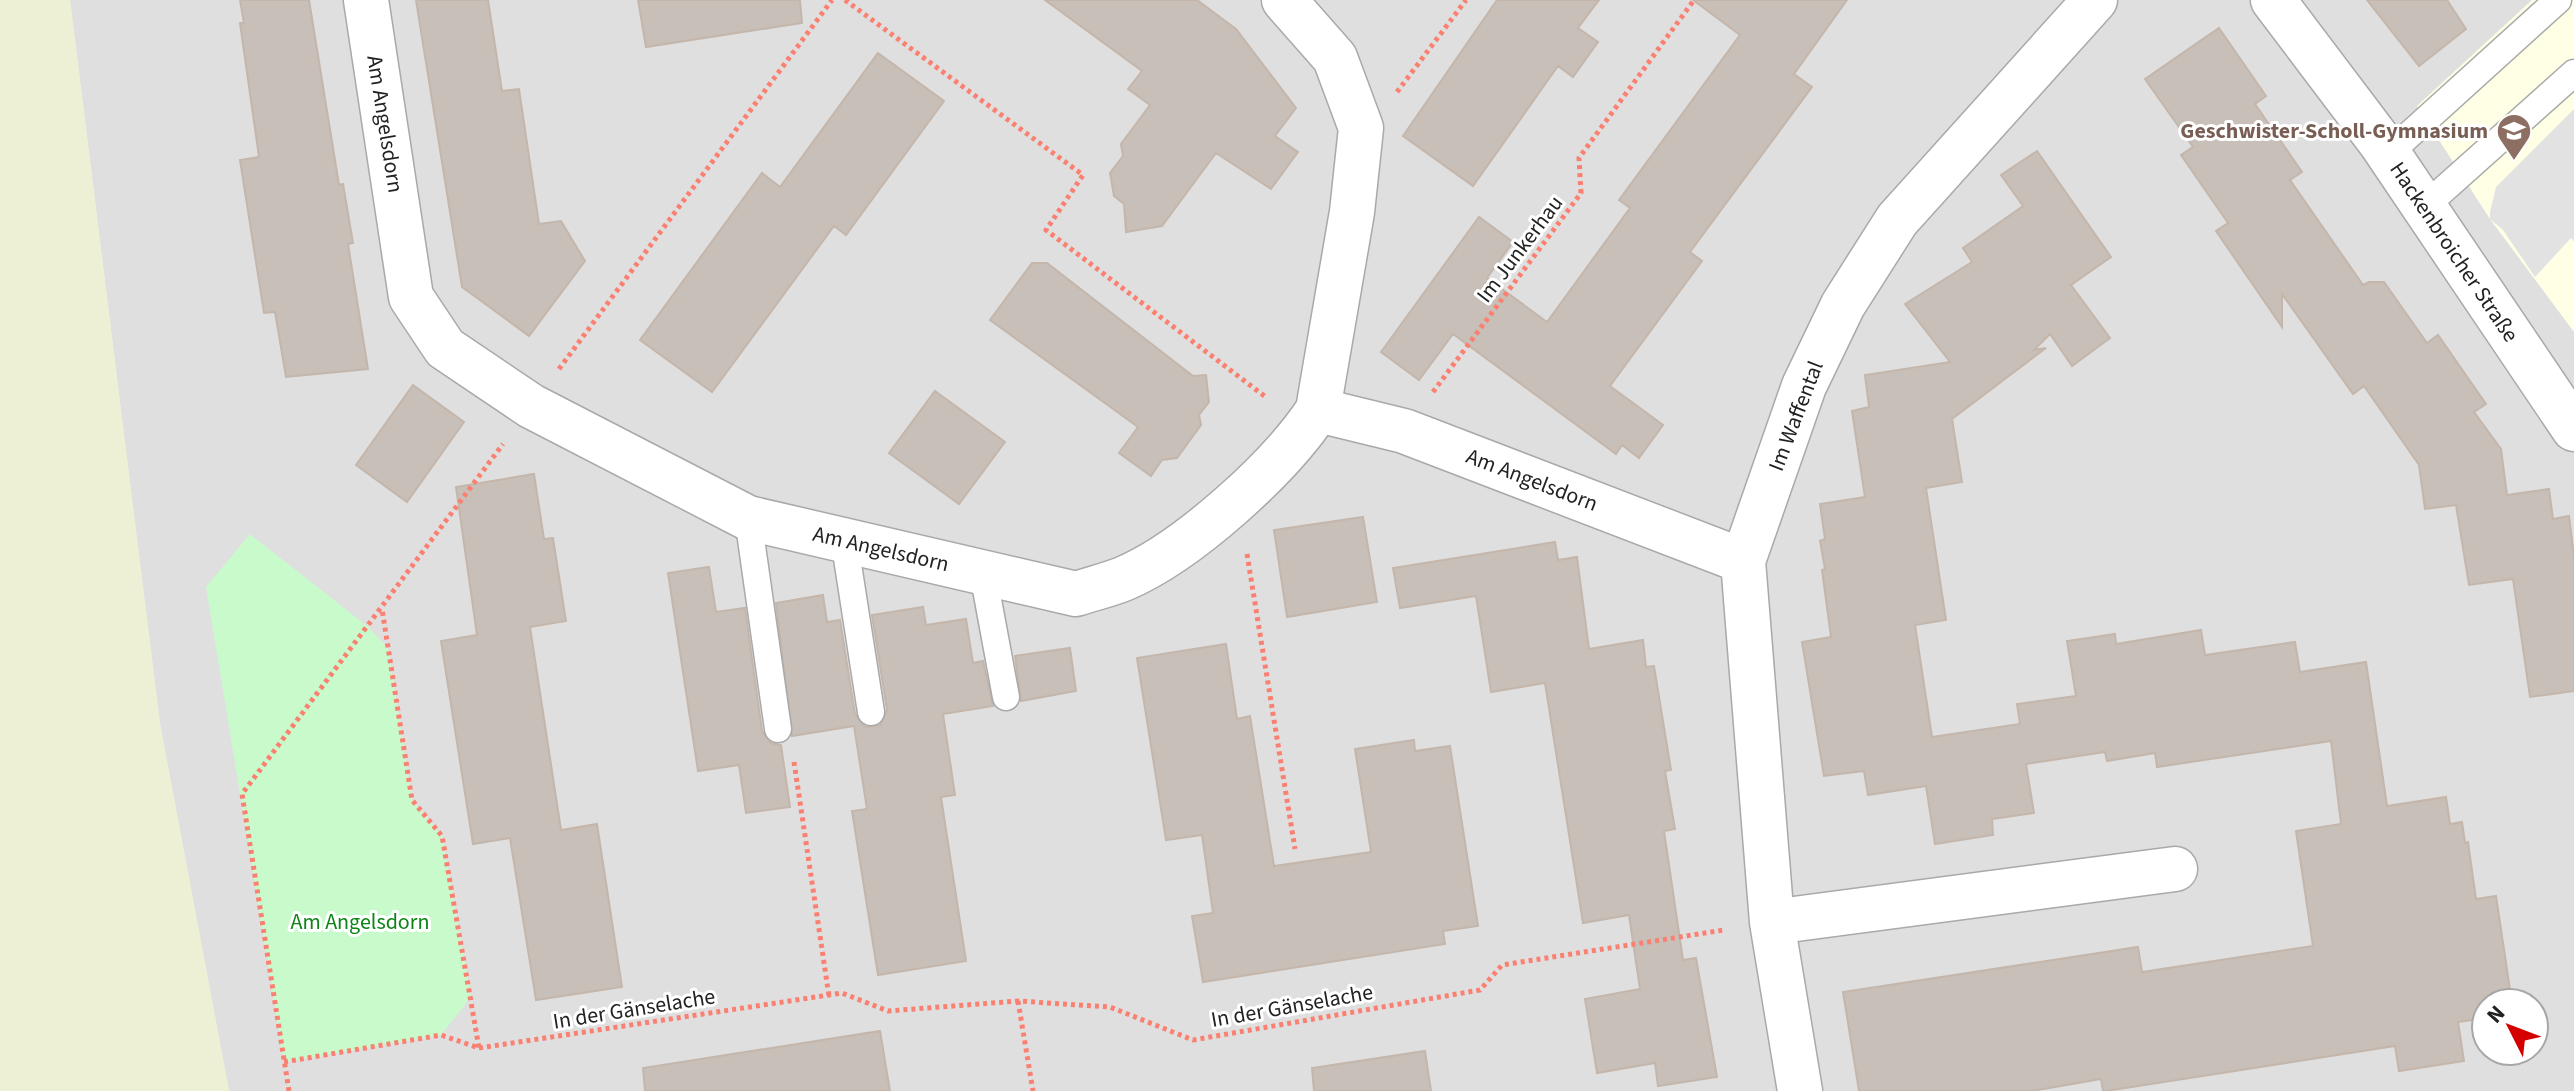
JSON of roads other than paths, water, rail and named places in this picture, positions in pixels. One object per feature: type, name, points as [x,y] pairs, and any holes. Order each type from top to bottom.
[{"type":"street","name":"Am Angelsdorn","points":[[366,0],[411,297],[445,348],[531,406],[748,518],[1076,594],[1125,578],[1201,531],[1312,418],[1404,431],[1743,561]]},
{"type":"street","points":[[1284,0],[1335,58],[1361,128],[1352,212],[1312,418]]},
{"type":"street","name":"Im Waffental","points":[[1800,1091],[1772,922],[1743,561],[1804,386],[1850,293],[1897,220],[2095,0]]},
{"type":"street","name":"Hackenbroicher Straße","points":[[2273,0],[2388,154],[2574,429]]},
{"type":"street","points":[[1772,922],[2175,869]]},
{"type":"lane","points":[[2388,154],[2558,0]]},
{"type":"lane","points":[[2424,207],[2574,73]]},
{"type":"lane","points":[[748,518],[778,729]]},
{"type":"lane","points":[[844,539],[871,712]]},
{"type":"lane","points":[[983,573],[1006,697]]},
{"type":"place","name":"Geschwister-Scholl-Gymnasium","points":[[2514,162]]}]
